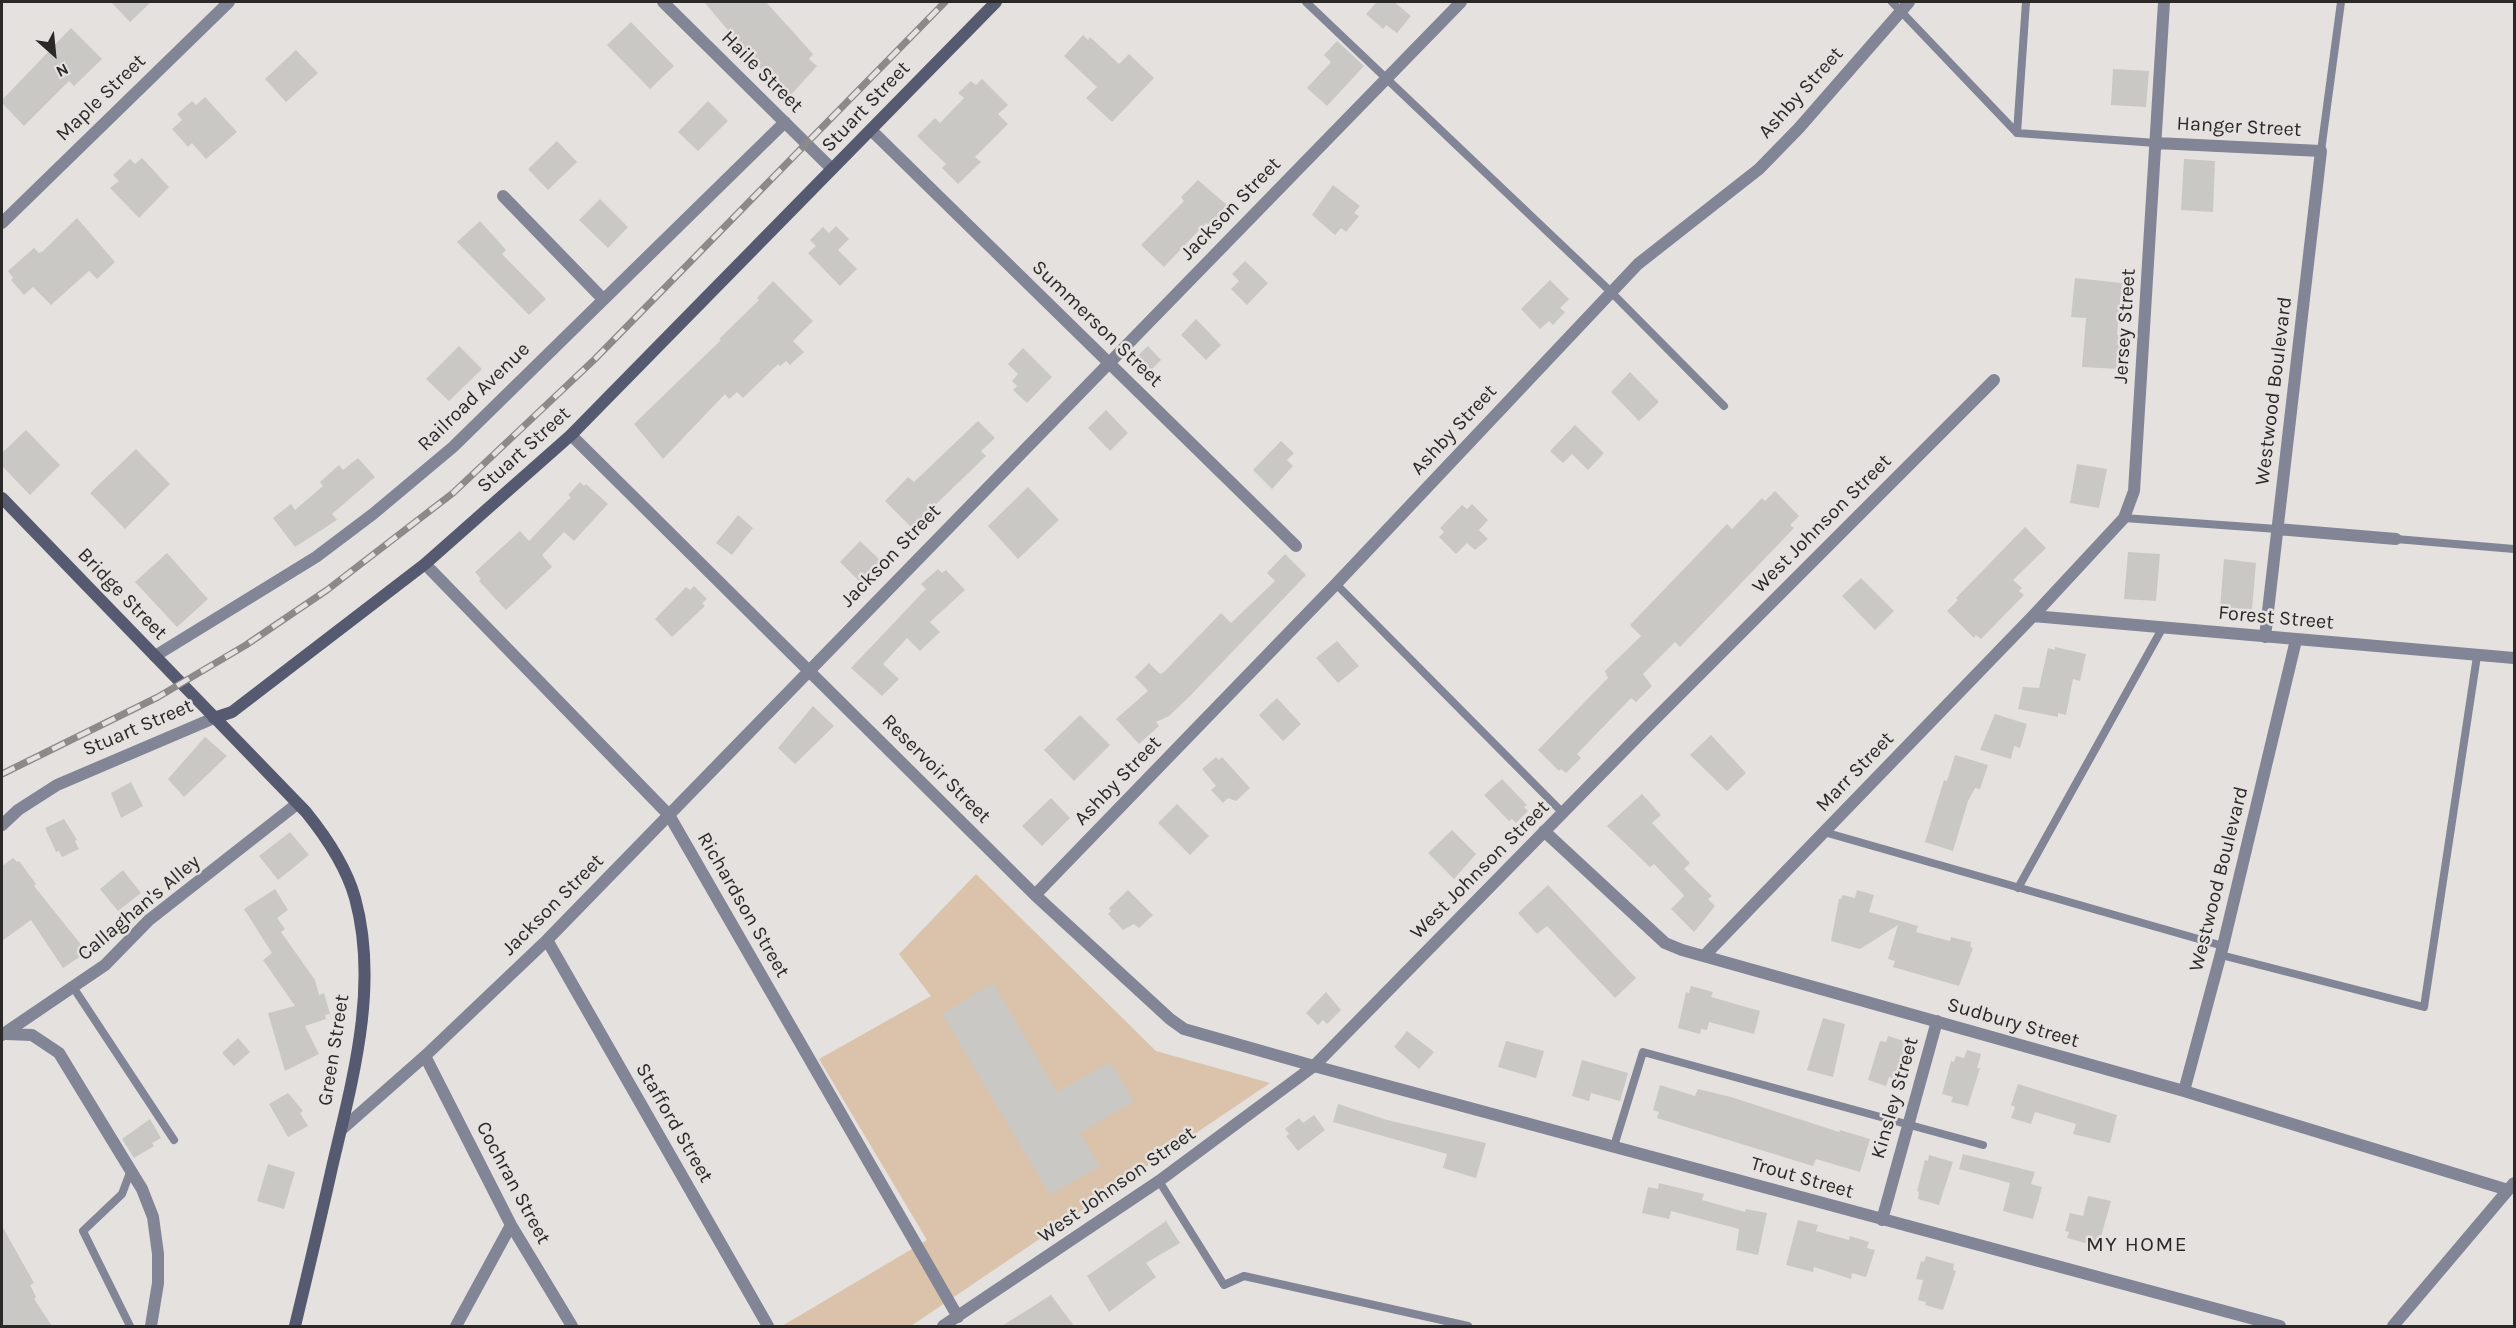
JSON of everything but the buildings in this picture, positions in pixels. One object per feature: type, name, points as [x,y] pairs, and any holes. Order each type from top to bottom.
[{"type":"street","name":"Maple Street","points":[[2,223],[229,2]]},
{"type":"street","name":"Haile Street","points":[[663,2],[832,170]]},
{"type":"street","name":"Stuart Street","points":[[2,825],[18,810],[57,784],[232,712],[425,564],[570,435],[996,2]]},
{"type":"street","name":"Jackson Street","points":[[341,1130],[425,1056],[546,940],[1461,2]]},
{"type":"street","name":"Jersey Street","points":[[2033,616],[2124,518],[2134,491],[2163,2]]},
{"type":"street","name":"Ashby Street","points":[[1035,895],[1336,584],[1611,292],[1662,243],[1730,194],[1759,169],[1799,128],[1900,4]]},
{"type":"street","name":"Railroad Avenue","points":[[155,656],[316,557],[373,514],[453,447],[785,122]]},
{"type":"street","name":"Summerson Street","points":[[871,130],[1296,546]]},
{"type":"street","name":"Hanger Street","points":[[2156,143],[2321,151]]},
{"type":"street","name":"Westwood Boulevard","points":[[2265,637],[2321,151]]},
{"type":"street","points":[[503,196],[603,299]]},
{"type":"street","name":"West Johnson Street","points":[[943,1326],[1159,1181],[1314,1066],[1544,831],[1994,380]]},
{"type":"street","name":"Reservoir Street","points":[[570,435],[1035,895],[1170,1020],[1184,1029],[1314,1066]]},
{"type":"street","name":"Bridge Street","points":[[2,498],[214,718]]},
{"type":"street","points":[[2277,529],[2396,539]]},
{"type":"street","name":"Richardson Street","points":[[425,564],[669,815],[957,1317]]},
{"type":"street","name":"Forest Street","points":[[2033,616],[2514,658]]},
{"type":"street","name":"Marr Street","points":[[1705,955],[2033,616]]},
{"type":"street","name":"Westwood Boulevard","points":[[2184,1091],[2222,951],[2296,640]]},
{"type":"street","name":"Green Street","points":[[214,718],[323,834],[336,854],[354,896],[361,928],[364,982],[362,1018],[341,1130],[295,1326]]},
{"type":"street","name":"Callaghan's Alley","points":[[3,1034],[105,965],[149,920],[297,804]]},
{"type":"street","name":"Sudbury Street","points":[[1544,831],[1665,943],[1682,950],[2184,1091],[2511,1186]]},
{"type":"street","name":"Stafford Street","points":[[546,940],[768,1326]]},
{"type":"street","name":"Kinsley Street","points":[[1882,1220],[1937,1021]]},
{"type":"street","points":[[3,1034],[32,1035],[46,1042],[59,1053],[131,1170],[149,1204],[158,1244],[158,1283],[151,1326]]},
{"type":"street","name":"Cochran Street","points":[[425,1056],[511,1225],[572,1326]]},
{"type":"street","name":"Trout Street","points":[[1314,1066],[2280,1326]]},
{"type":"street","points":[[2393,1326],[2511,1186]]},
{"type":"street","points":[[456,1326],[511,1225]]},
{"type":"lane","points":[[1306,2],[1611,292],[1724,406]]},
{"type":"lane","points":[[2017,133],[2026,2]]},
{"type":"lane","points":[[2321,151],[2341,2]]},
{"type":"lane","points":[[1900,4],[2017,133],[2156,143]]},
{"type":"lane","points":[[2124,518],[2277,529]]},
{"type":"lane","points":[[2396,539],[2514,549]]},
{"type":"lane","points":[[1336,584],[1563,813]]},
{"type":"lane","points":[[2018,888],[2163,627]]},
{"type":"lane","points":[[1824,832],[2018,888],[2222,951],[2424,1007],[2477,656]]},
{"type":"lane","points":[[73,987],[174,1140]]},
{"type":"lane","points":[[1614,1146],[1643,1052],[1983,1145]]},
{"type":"lane","points":[[130,1326],[83,1231],[122,1194],[131,1170]]},
{"type":"lane","points":[[1159,1181],[1224,1285],[1244,1276],[1468,1326]]},
{"type":"shaded area","points":[[976,874],[1156,1051],[1270,1083],[911,1326],[782,1326],[927,1240],[819,1059],[931,996],[899,954]]},
{"type":"railway","points":[[2,774],[158,697],[246,645],[327,590],[453,493],[595,359],[945,2]]},
{"type":"district","name":"MY HOME","points":[[2137,1245]]}]
